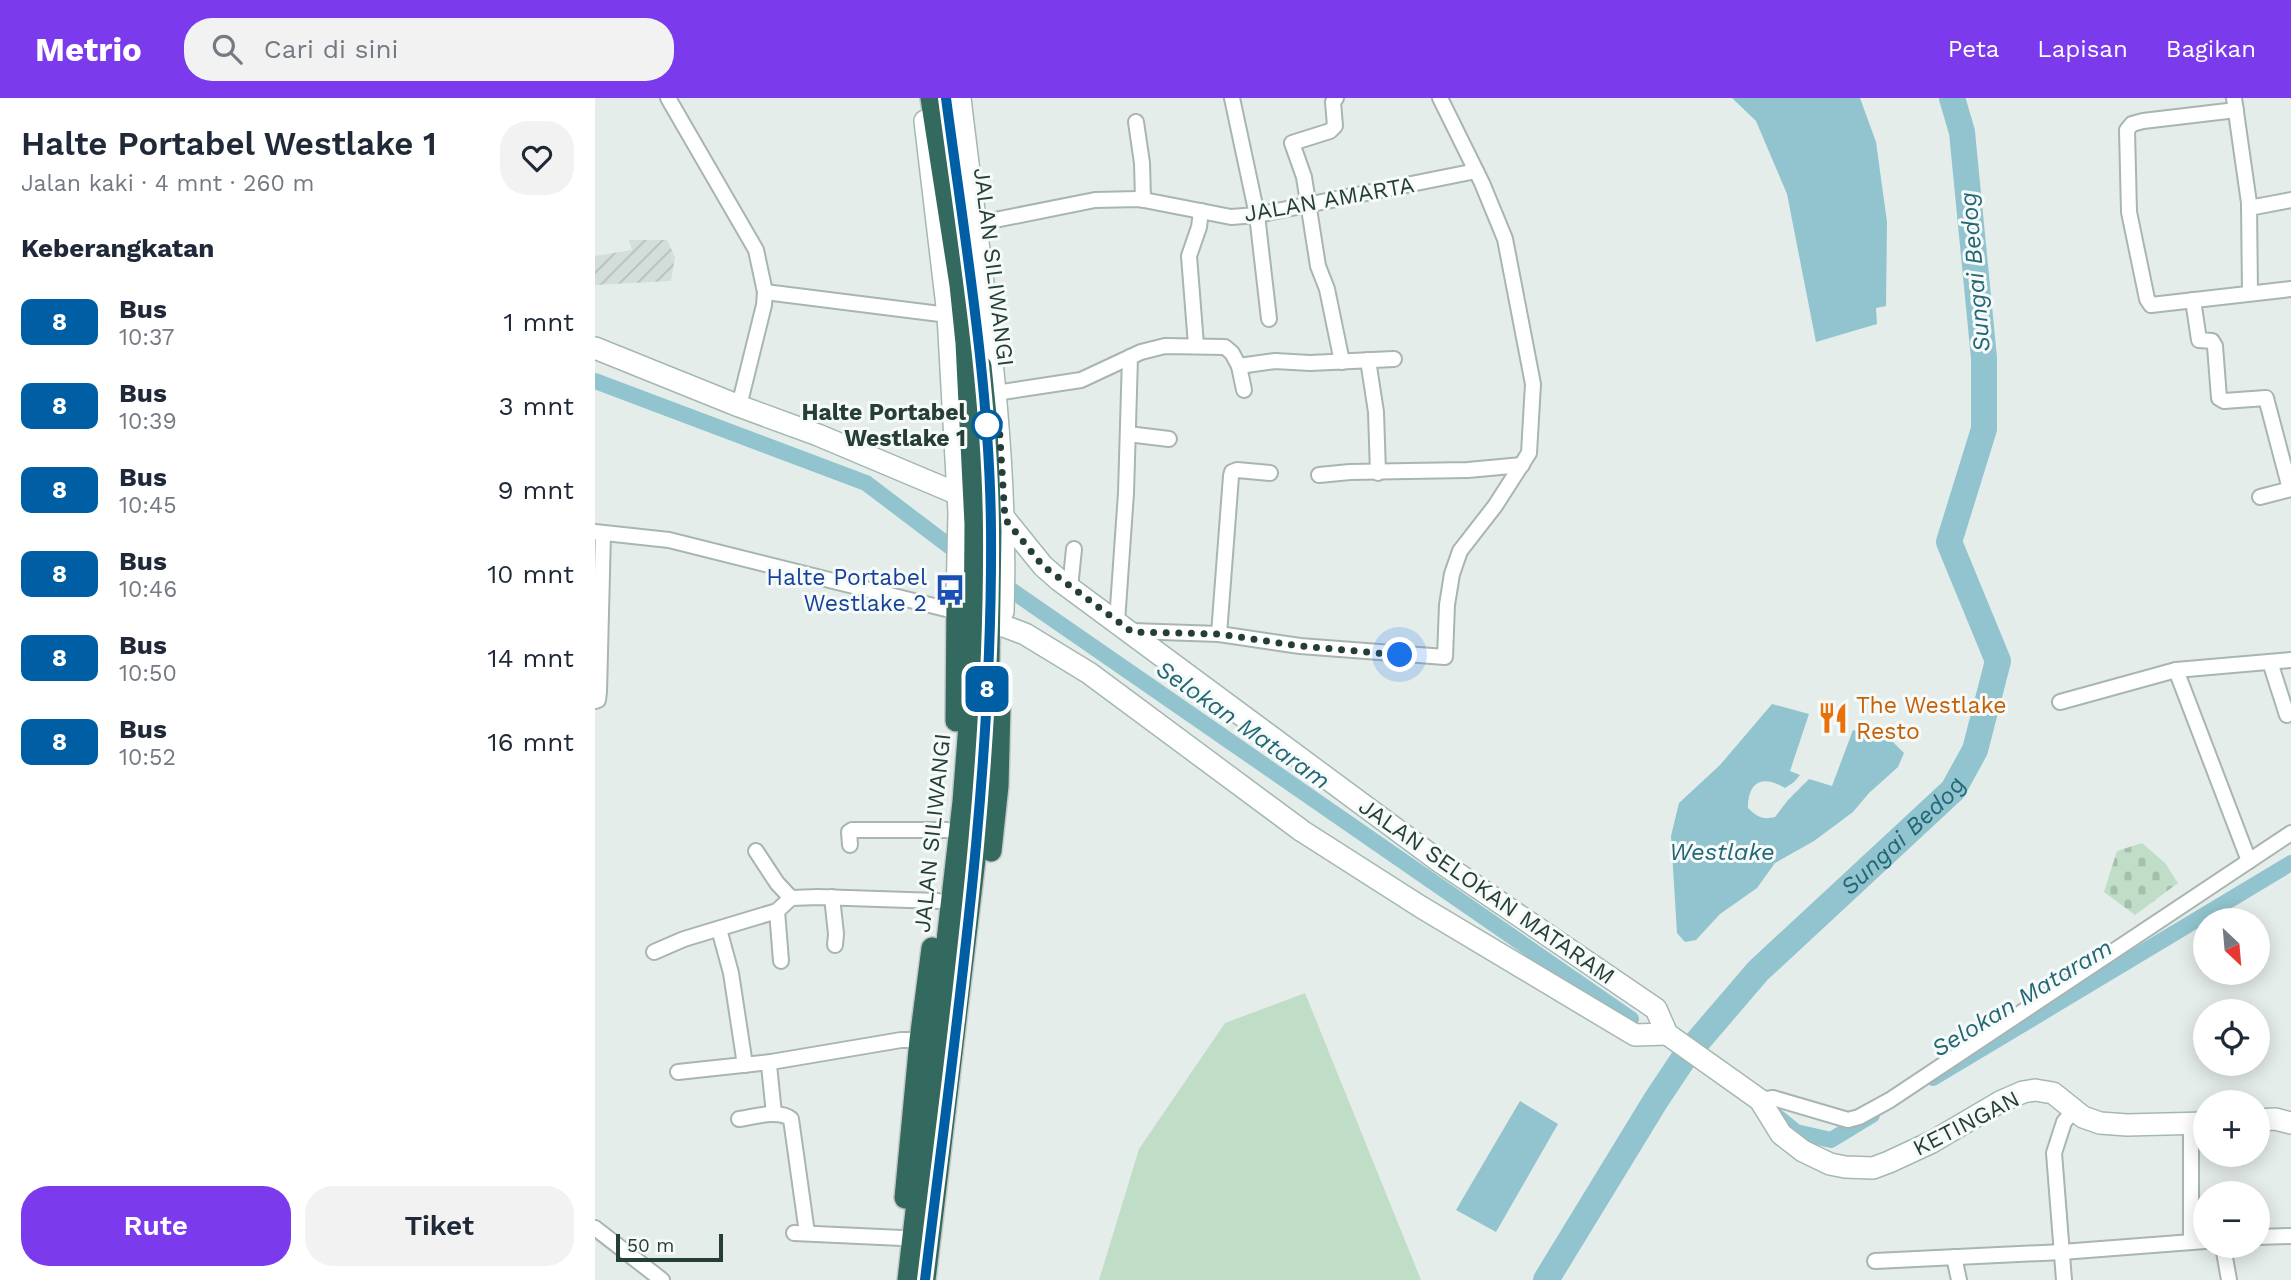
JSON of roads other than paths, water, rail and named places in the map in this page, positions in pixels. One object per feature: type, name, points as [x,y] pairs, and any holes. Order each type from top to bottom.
[{"type":"highway","name":"JALAN SILIWANGI","points":[[908,1280],[920,1121],[950,991],[956,942],[980,817],[982,660],[978,516],[960,285],[931,98]]},
{"type":"highway","name":"JALAN SILIWANGI","points":[[946,98],[987,425],[978,516]]},
{"type":"highway","points":[[898,1280],[920,1121],[920,1040],[947,830],[957,709],[957,606]]},
{"type":"highway","points":[[939,1280],[953,1097],[997,796],[1002,619]]},
{"type":"highway","name":"JALAN SILIWANGI","points":[[925,1280],[953,1097],[950,991]]},
{"type":"street","points":[[668,98],[756,250],[765,292],[739,406]]},
{"type":"street","points":[[922,98],[948,315],[978,516],[1005,552],[1002,619]]},
{"type":"street","points":[[595,701],[598,700],[599,692],[599,532],[669,540],[957,606],[978,516],[996,393],[960,98]]},
{"type":"street","points":[[1232,98],[1257,215],[1269,319]]},
{"type":"street","points":[[1336,98],[1333,102],[1335,126],[1330,131],[1292,143],[1304,177],[1318,267],[1327,289],[1342,362]]},
{"type":"street","points":[[1130,357],[1124,627],[1219,634],[1300,646],[1445,657],[1452,574],[1460,551],[1529,453],[1533,384],[1505,239],[1476,170],[1440,98]]},
{"type":"street","points":[[2251,293],[2249,208],[2235,104],[2132,124],[2127,130],[2129,212],[2147,299],[2151,305],[2291,289]]},
{"type":"street","points":[[1136,122],[1142,163],[1143,200]]},
{"type":"street","name":"JALAN AMARTA","points":[[975,224],[1095,200],[1143,200],[1231,217],[1257,215],[1476,170]]},
{"type":"street","points":[[2249,208],[2291,200]]},
{"type":"street","points":[[1196,345],[1189,256],[1201,211]]},
{"type":"street","points":[[765,292],[948,315]]},
{"type":"street","points":[[2193,300],[2199,340],[2212,341],[2215,346],[2220,398],[2224,401],[2266,398],[2291,489],[2260,497]]},
{"type":"street","points":[[996,393],[1081,380],[1141,352],[1165,346],[1196,345],[1225,347],[1232,353],[1239,366],[1244,390]]},
{"type":"street","name":"JALAN SELOKAN MATARAM","points":[[595,348],[818,435],[978,516],[1070,588],[1439,861],[1639,996],[1656,1009],[1671,1037],[1756,1096],[1773,1098],[1848,1120],[1859,1117],[1890,1100],[2291,833]]},
{"type":"street","points":[[1239,366],[1275,361],[1310,363],[1394,359]]},
{"type":"street","points":[[1368,360],[1376,412],[1378,473]]},
{"type":"street","points":[[1128,434],[1169,439]]},
{"type":"street","points":[[1319,475],[1468,470],[1522,465]]},
{"type":"street","points":[[1219,634],[1232,472],[1270,472]]},
{"type":"street","points":[[1070,588],[1074,549]]},
{"type":"street","name":"JALAN SELOKAN MATARAM","points":[[1002,619],[1089,673],[1302,831],[1421,907],[1635,1035],[1671,1037]]},
{"type":"street","points":[[2060,702],[2176,670],[2291,660]]},
{"type":"street","points":[[2270,662],[2287,715]]},
{"type":"street","points":[[2176,670],[2249,861]]},
{"type":"street","points":[[851,845],[849,832],[852,830],[947,830]]},
{"type":"street","points":[[756,851],[777,883],[791,898]]},
{"type":"street","points":[[832,897],[837,934],[835,945]]},
{"type":"street","points":[[654,952],[684,939],[777,911],[791,898],[938,901]]},
{"type":"street","points":[[777,911],[781,961]]},
{"type":"street","points":[[719,929],[731,973],[745,1065]]},
{"type":"street","points":[[678,1072],[771,1062],[901,1040],[920,1040]]},
{"type":"street","points":[[771,1062],[769,1065],[774,1114]]},
{"type":"street","name":"KETINGAN","points":[[1756,1096],[1781,1134],[1803,1151],[1830,1164],[1861,1168],[1873,1168],[1889,1162],[1932,1142],[2000,1102],[2035,1090],[2053,1093],[2090,1120],[2112,1125],[2193,1123]]},
{"type":"street","points":[[2064,1280],[2054,1153],[2064,1122],[2074,1110]]},
{"type":"street","points":[[739,1119],[774,1114],[787,1115],[793,1123],[800,1233],[902,1238]]},
{"type":"street","points":[[2270,1119],[2291,1123]]},
{"type":"street","points":[[595,1228],[662,1280]]},
{"type":"street","points":[[2270,1237],[2291,1236]]},
{"type":"street","points":[[1875,1261],[2062,1252],[2193,1241]]},
{"type":"street","points":[[1954,1257],[1959,1280]]},
{"type":"street","points":[[2225,1258],[2229,1280]]},
{"type":"water","points":[[1732,98],[1860,98],[1876,142],[1887,222],[1886,306],[1876,308],[1877,324],[1816,342],[1787,194],[1756,121]]},
{"type":"water","name":"Westlake","points":[[1772,704],[1809,714],[1790,771],[1800,775],[1785,788],[1763,781],[1751,792],[1748,808],[1760,817],[1775,817],[1809,779],[1832,786],[1853,730],[1892,741],[1904,753],[1898,767],[1869,793],[1853,812],[1814,841],[1775,863],[1757,888],[1720,914],[1696,940],[1685,942],[1677,933],[1671,836],[1679,803],[1720,765]]},
{"type":"water","points":[[1520,1101],[1558,1124],[1496,1232],[1456,1210]]},
{"type":"waterway","name":"Sungai Bedog","points":[[1546,1280],[1686,1055],[1758,971],[1953,790],[1975,750],[1998,661],[1949,542],[1984,429],[1984,358],[1962,132],[1952,98]]},
{"type":"waterway","name":"Selokan Mataram","points":[[595,381],[866,483],[965,558]]},
{"type":"waterway","name":"Selokan Mataram","points":[[998,581],[1631,1019]]},
{"type":"waterway","name":"Selokan Mataram","points":[[1933,1078],[2291,863]]},
{"type":"waterway","name":"Selokan Mataram","points":[[1775,1115],[1796,1132],[1831,1140],[1872,1115]]},
{"type":"place","name":"Halte Portabel Westlake 1","points":[[987,425]]},
{"type":"place","name":"Halte Portabel Westlake 2","points":[[950,590]]},
{"type":"place","name":"The Westlake Resto","points":[[1833,718]]}]
